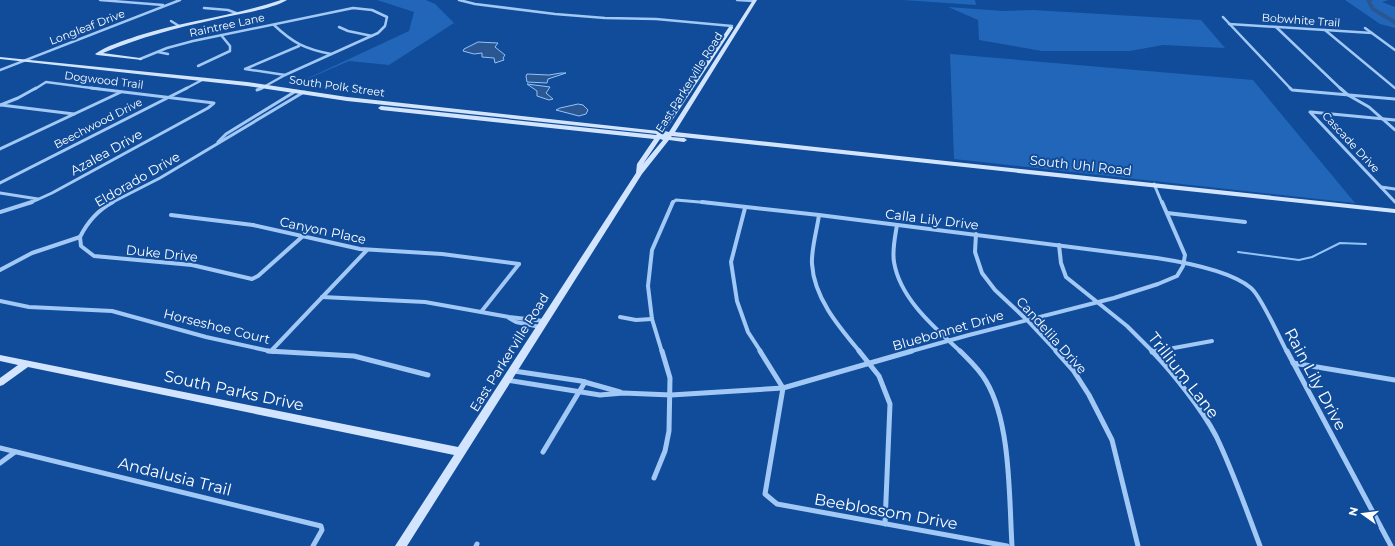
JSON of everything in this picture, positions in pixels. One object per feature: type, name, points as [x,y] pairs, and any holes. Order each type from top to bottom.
[{"type":"main road","points":[[140,59],[97,54],[142,36],[179,26],[269,6],[284,0]]},
{"type":"main road","name":"East Parkerville Road","points":[[639,174],[640,164],[722,40],[735,26],[752,1]]},
{"type":"main road","name":"East Parkerville Road","points":[[401,546],[512,370],[639,174],[669,136],[729,41],[735,26]]},
{"type":"main road","points":[[722,40],[729,41]]},
{"type":"main road","name":"South Polk Street","points":[[0,58],[264,86],[355,105],[669,136]]},
{"type":"main road","name":"Raintree Lane","points":[[109,73],[140,59]]},
{"type":"main road","name":"South Polk Street","points":[[0,62],[109,73],[288,95],[304,92],[659,135]]},
{"type":"main road","points":[[704,68],[711,69]]},
{"type":"main road","name":"South Uhl Road","points":[[669,136],[717,144],[765,143],[1395,211]]},
{"type":"main road","name":"South Parks Drive","points":[[0,358],[461,452]]},
{"type":"main road","points":[[0,382],[27,363]]},
{"type":"street","points":[[100,0],[165,6]]},
{"type":"street","name":"Longleaf Drive","points":[[0,70],[180,0]]},
{"type":"street","points":[[462,0],[475,4],[555,14],[600,18],[652,18],[735,26]]},
{"type":"street","points":[[737,0],[752,1]]},
{"type":"street","points":[[204,8],[228,10],[236,14]]},
{"type":"street","name":"Raintree Lane","points":[[140,59],[181,44],[353,8],[372,10],[387,17],[387,23],[383,29],[372,36]]},
{"type":"street","points":[[1223,17],[1292,90],[1395,99]]},
{"type":"street","points":[[651,22],[652,18]]},
{"type":"street","points":[[171,21],[179,26]]},
{"type":"street","name":"Bobwhite Trail","points":[[1229,24],[1372,33]]},
{"type":"street","points":[[274,25],[292,42],[299,46],[331,54]]},
{"type":"street","points":[[339,27],[348,32],[372,36]]},
{"type":"street","points":[[1276,27],[1348,95],[1369,106],[1395,130]]},
{"type":"street","points":[[1365,28],[1395,50]]},
{"type":"street","points":[[1324,30],[1395,88]]},
{"type":"street","points":[[198,66],[230,51],[230,46],[221,35]]},
{"type":"street","points":[[257,90],[285,75],[372,36]]},
{"type":"street","points":[[285,75],[245,69],[299,46]]},
{"type":"street","points":[[158,52],[168,54]]},
{"type":"street","name":"Beechwood Drive","points":[[0,183],[204,79]]},
{"type":"street","name":"Dogwood Trail","points":[[0,105],[18,98],[46,82],[210,102]]},
{"type":"street","points":[[0,149],[121,92]]},
{"type":"street","name":"Eldorado Drive","points":[[80,237],[87,223],[107,205],[160,178],[213,147],[277,108],[296,93]]},
{"type":"street","name":"Eldorado Drive","points":[[213,147],[226,134],[288,95]]},
{"type":"street","name":"Azalea Drive","points":[[0,212],[39,199],[208,108],[214,103],[210,102]]},
{"type":"street","points":[[0,105],[74,114]]},
{"type":"street","points":[[268,108],[277,108]]},
{"type":"street","name":"Cascade Drive","points":[[1383,119],[1310,112],[1395,202]]},
{"type":"street","points":[[1383,119],[1395,120]]},
{"type":"street","points":[[1154,184],[1185,255],[1184,262]]},
{"type":"street","points":[[1381,187],[1395,189]]},
{"type":"street","points":[[0,193],[39,199]]},
{"type":"street","name":"Calla Lily Drive","points":[[652,320],[648,286],[652,250],[667,214],[673,202],[676,200],[976,234],[1184,262]]},
{"type":"street","points":[[745,208],[732,262],[737,301],[748,332],[783,388]]},
{"type":"street","points":[[1167,213],[1245,222]]},
{"type":"street","name":"Canyon Place","points":[[171,215],[253,225],[367,250],[442,254],[519,264],[481,312]]},
{"type":"street","points":[[819,215],[812,263],[815,281],[824,302],[839,327],[879,376],[890,404],[885,524]]},
{"type":"street","points":[[897,225],[893,254],[894,266],[900,281],[916,306],[948,341],[979,371],[987,382],[1003,434],[1012,546]]},
{"type":"street","name":"Candelila Drive","points":[[976,234],[975,252],[982,273],[995,290],[1027,320],[1073,370],[1112,440],[1138,546]]},
{"type":"street","name":"Duke Drive","points":[[80,237],[81,246],[94,256],[192,265],[252,279],[258,276],[303,236]]},
{"type":"street","points":[[0,270],[32,253],[80,237]]},
{"type":"street","name":"Trillium Lane","points":[[1058,245],[1061,263],[1066,277],[1127,326],[1152,352],[1198,408],[1215,435],[1232,472],[1260,546]]},
{"type":"street","points":[[270,351],[367,250]]},
{"type":"street","name":"Bluebonnet Drive","points":[[506,380],[600,395],[623,393],[671,395],[783,388],[1158,284],[1177,276],[1184,262]]},
{"type":"street","name":"Rain Lily Drive","points":[[1184,262],[1238,281],[1251,288],[1258,298],[1391,546]]},
{"type":"street","points":[[322,297],[425,302],[542,324]]},
{"type":"street","name":"Horseshoe Court","points":[[0,301],[29,307],[112,311],[206,337],[270,351],[323,356],[354,356],[428,375]]},
{"type":"street","points":[[509,317],[516,322],[542,324]]},
{"type":"street","points":[[620,317],[636,320],[652,320],[670,378],[671,395],[669,431],[665,451],[654,478]]},
{"type":"street","points":[[1152,352],[1212,341]]},
{"type":"street","points":[[1293,364],[1395,380]]},
{"type":"street","name":"Bluebonnet Drive","points":[[512,370],[585,382],[604,386],[623,393]]},
{"type":"street","points":[[543,452],[585,382]]},
{"type":"street","name":"Beeblossom Drive","points":[[783,388],[765,494],[777,504],[1006,546]]},
{"type":"street","name":"Andalusia Trail","points":[[0,448],[321,526],[322,530],[313,546]]},
{"type":"street","points":[[0,463],[15,452]]},
{"type":"shaded area","points":[[377,0],[426,0],[435,4],[454,23],[389,65],[349,61],[289,87],[409,31],[414,12]]},
{"type":"shaded area","points":[[903,0],[975,0],[976,5]]},
{"type":"shaded area","points":[[1345,0],[1389,0],[1382,2],[1395,7],[1395,28],[1380,24]]},
{"type":"shaded area","points":[[948,7],[1003,11],[1033,10],[1201,20],[1225,48],[1163,45],[1130,51],[1042,51],[979,40],[978,20]]},
{"type":"shaded area","points":[[478,42],[498,43],[495,47],[505,55],[503,58],[504,60],[495,63],[494,58],[482,57],[482,53],[474,54],[463,51],[464,49]]},
{"type":"shaded area","points":[[950,54],[1253,80],[1355,203],[954,159]]},
{"type":"shaded area","points":[[566,73],[548,79],[547,83],[527,82],[527,74],[549,75]]},
{"type":"shaded area","points":[[527,84],[550,87],[546,93],[553,99],[549,100],[537,96],[537,91]]},
{"type":"shaded area","points":[[578,104],[583,105],[588,110],[586,114],[579,116],[556,110],[560,108]]},
{"type":"waterway","points":[[1370,0],[1368,1],[1373,9],[1395,23]]},
{"type":"waterway","points":[[1238,252],[1299,260],[1312,257],[1340,243],[1366,244]]}]
